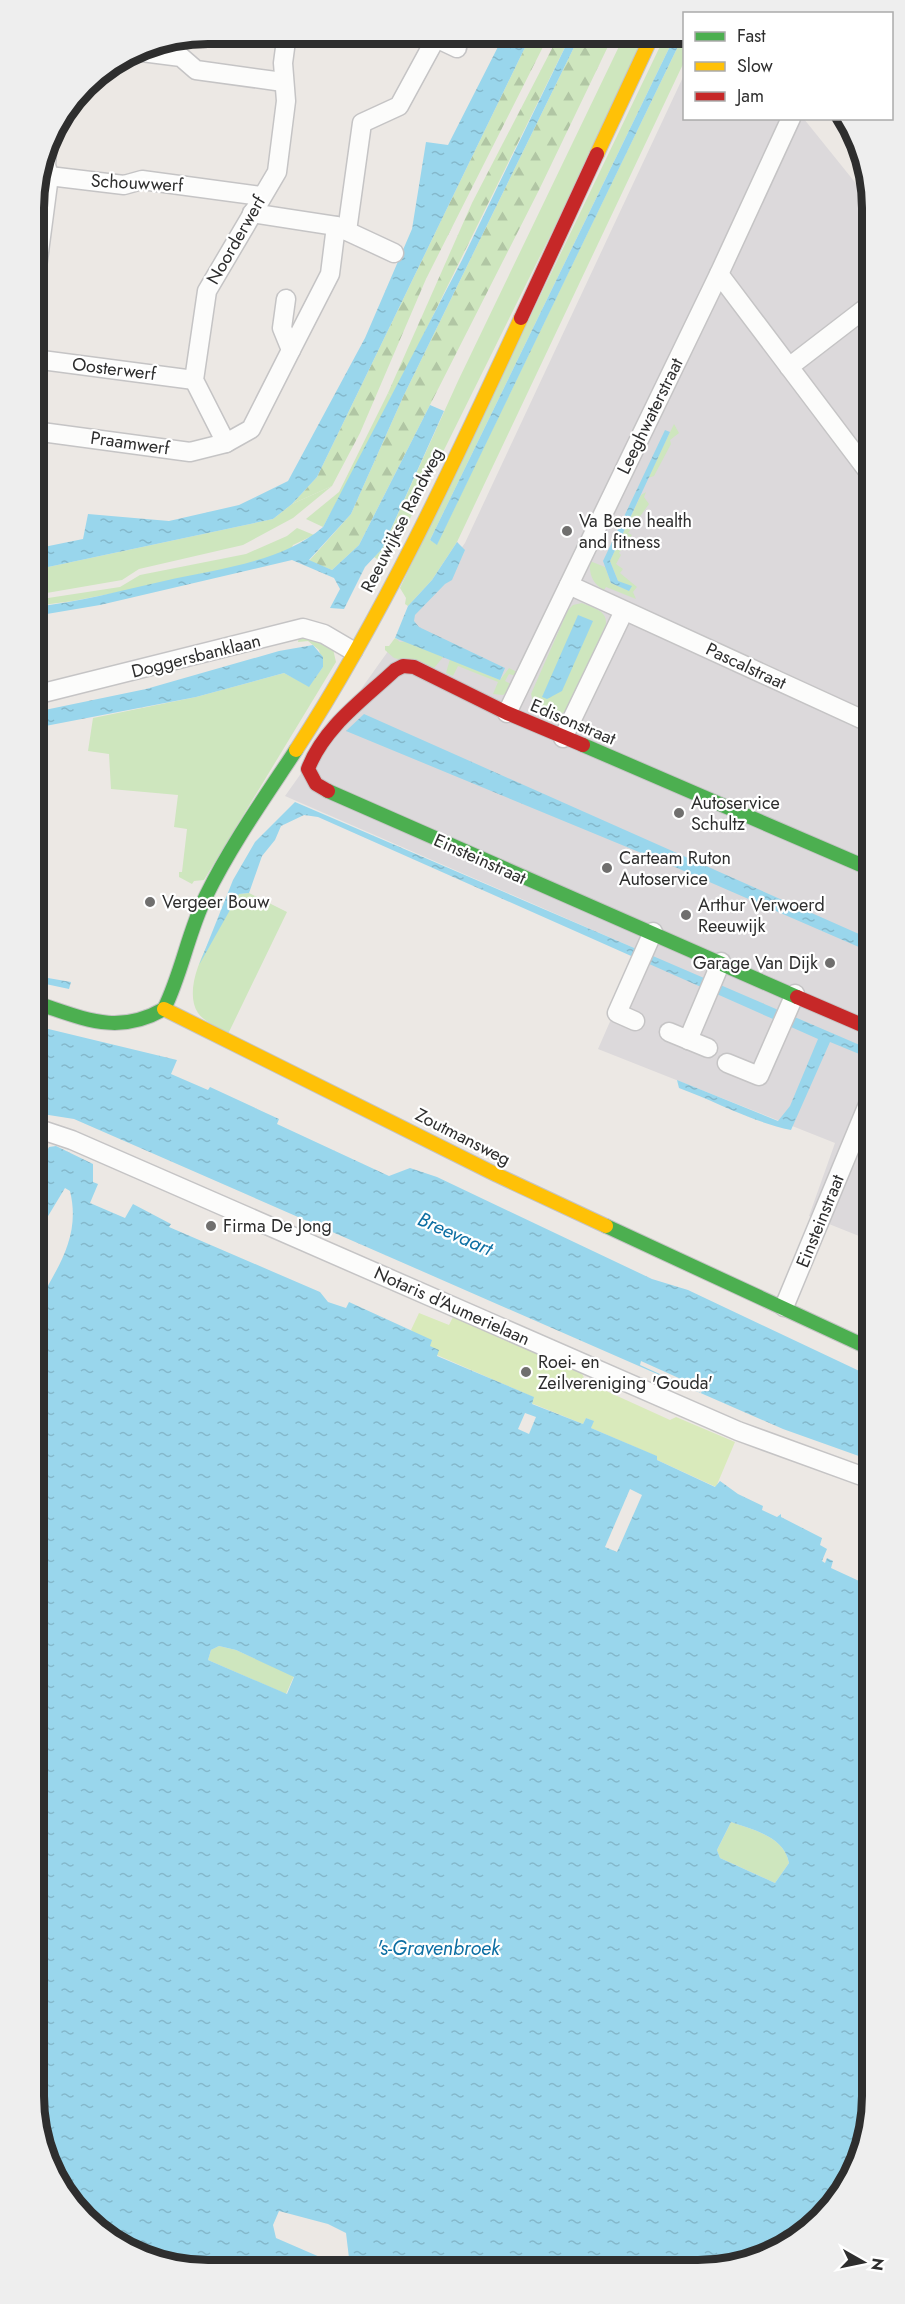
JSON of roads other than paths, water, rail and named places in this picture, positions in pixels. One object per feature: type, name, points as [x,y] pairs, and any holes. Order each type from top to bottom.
[{"type":"street","name":"Noorderwerf","points":[[194,380],[207,291],[277,172],[286,101],[283,82],[286,43]]},
{"type":"street","name":"Praamwerf","points":[[44,432],[190,452],[226,443],[251,429],[330,274],[362,123],[399,106],[433,43]]},
{"type":"street","points":[[446,43],[457,48]]},
{"type":"street","name":"Reeuwijkse Randweg","points":[[164,1009],[173,992],[205,897],[249,821],[323,708],[427,513],[612,127],[649,43]]},
{"type":"street","points":[[152,53],[181,57],[196,70],[283,82]]},
{"type":"street","name":"Leeghwaterstraat","points":[[507,713],[719,274],[790,120]]},
{"type":"street","name":"Schouwwerf","points":[[48,169],[124,185],[142,180],[261,196]]},
{"type":"street","points":[[252,213],[341,228],[394,253]]},
{"type":"street","points":[[719,274],[862,463]]},
{"type":"street","points":[[286,299],[282,328],[291,350]]},
{"type":"street","points":[[789,367],[862,311]]},
{"type":"street","name":"Oosterwerf","points":[[44,360],[194,380]]},
{"type":"street","points":[[194,380],[226,443]]},
{"type":"street","name":"Pascalstraat","points":[[569,585],[862,719]]},
{"type":"street","points":[[563,738],[624,611]]},
{"type":"street","name":"Doggersbanklaan","points":[[44,693],[303,628],[324,634],[353,651]]},
{"type":"street","name":"Edisonstraat","points":[[310,778],[308,769],[311,759],[326,737],[395,670],[403,666],[414,667],[563,738],[862,865]]},
{"type":"street","name":"Einsteinstraat","points":[[310,778],[336,796],[862,1025]]},
{"type":"street","points":[[635,1021],[617,1013],[653,932]]},
{"type":"street","points":[[688,1040],[721,962]]},
{"type":"street","points":[[727,1063],[759,1076],[795,994]]},
{"type":"street","points":[[44,1005],[76,1015],[124,1024],[140,1021],[164,1009]]},
{"type":"street","name":"Zoutmansweg","points":[[164,1009],[497,1175],[861,1344]]},
{"type":"street","points":[[669,1032],[708,1048]]},
{"type":"street","name":"Einsteinstraat","points":[[784,1307],[862,1127]]},
{"type":"street","name":"Notaris d'Aumerielaan","points":[[44,1130],[70,1139],[738,1431],[861,1476]]},
{"type":"water","points":[[500,43],[527,43],[317,477],[292,504],[273,519],[44,568],[44,547],[83,539],[88,514],[169,521],[239,505],[288,481],[365,338],[412,229],[426,142],[448,145]]},
{"type":"water","points":[[567,43],[576,43],[403,397],[351,514],[309,560],[332,570],[359,545],[430,405],[444,411],[382,549],[365,567],[344,609],[330,608],[340,589],[334,578],[292,560],[100,605],[44,615],[44,606],[99,596],[268,557],[288,549],[323,527],[462,260]]},
{"type":"water","points":[[672,43],[680,43],[437,545],[430,540]]},
{"type":"water","points":[[665,430],[670,432],[610,561],[618,581],[632,586],[629,591],[611,583],[603,561]]},
{"type":"water","points":[[457,542],[465,550],[452,580],[445,584],[415,615],[414,621],[419,627],[505,668],[500,680],[395,638],[408,606],[432,580]]},
{"type":"water","points":[[578,615],[593,621],[562,691],[547,699],[542,697]]},
{"type":"water","points":[[313,645],[323,657],[323,667],[309,687],[284,673],[196,697],[44,726],[44,710],[146,689],[279,651]]},
{"type":"water","points":[[364,714],[862,935],[862,948],[668,864],[346,731]]},
{"type":"water","points":[[295,802],[862,1046],[862,1055],[830,1042],[791,1130],[748,1117],[679,1088],[677,1080],[778,1121],[790,1106],[818,1039],[318,817],[304,815],[281,826],[275,840],[262,856],[249,893],[239,894],[199,965],[233,880],[255,842]]},
{"type":"water","points":[[44,957],[48,978],[71,982],[69,989],[44,984]]},
{"type":"water","name":"Breevaart","points":[[44,1028],[177,1060],[171,1074],[208,1090],[210,1087],[279,1119],[277,1124],[389,1176],[410,1168],[437,1177],[652,1279],[688,1290],[861,1372],[861,1457],[783,1429],[74,1119],[44,1114]]},
{"type":"water","name":"'s-Gravenbroek","points":[[56,1146],[93,1164],[93,1182],[98,1184],[90,1203],[125,1218],[133,1204],[171,1224],[169,1227],[320,1292],[328,1302],[346,1308],[349,1302],[432,1340],[430,1346],[439,1350],[437,1356],[534,1397],[532,1404],[583,1424],[586,1418],[594,1421],[591,1428],[657,1456],[657,1460],[715,1487],[720,1481],[738,1494],[763,1506],[762,1510],[777,1517],[781,1514],[781,1517],[822,1538],[820,1545],[827,1549],[822,1561],[825,1563],[827,1558],[833,1561],[831,1568],[861,1582],[861,2108],[856,2139],[845,2169],[821,2205],[789,2233],[761,2248],[719,2259],[336,2260],[349,2258],[346,2233],[328,2224],[279,2211],[273,2225],[276,2238],[327,2260],[196,2260],[155,2252],[135,2244],[99,2220],[71,2188],[60,2169],[49,2139],[43,2097],[43,1294],[66,1251],[73,1207],[70,1191],[65,1188],[43,1224],[43,1158],[49,1147]],"holes":[[[219,1646],[236,1650],[294,1677],[287,1694],[208,1660],[211,1650]],[[731,1822],[758,1831],[781,1846],[789,1863],[775,1883],[720,1858],[717,1850]]]},
{"type":"place","name":"Va Bene health and fitness","points":[[567,531]]},
{"type":"place","name":"Autoservice Schultz","points":[[679,813]]},
{"type":"place","name":"Carteam Ruton Autoservice","points":[[607,868]]},
{"type":"place","name":"Vergeer Bouw","points":[[150,902]]},
{"type":"place","name":"Arthur Verwoerd Reeuwijk","points":[[686,915]]},
{"type":"place","name":"Garage Van Dijk","points":[[830,963]]},
{"type":"place","name":"Firma De Jong","points":[[211,1226]]},
{"type":"place","name":"Roei- en Zeilvereniging 'Gouda'","points":[[526,1372]]}]
